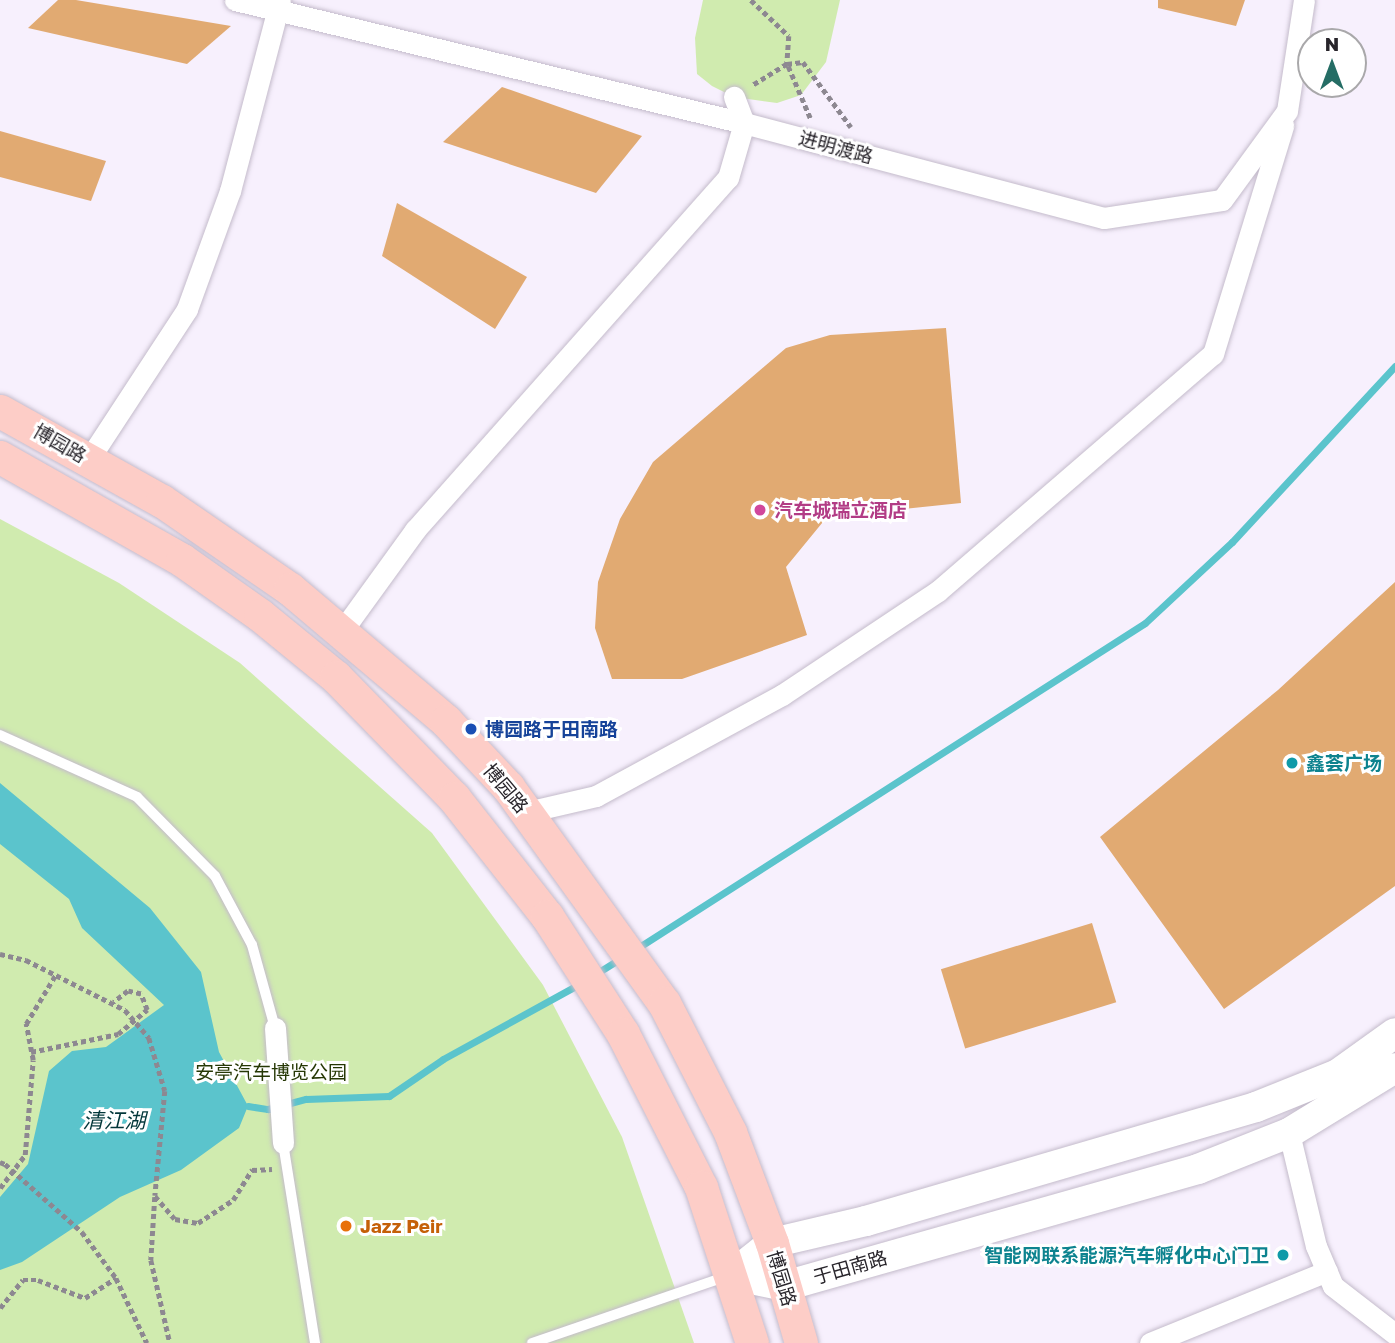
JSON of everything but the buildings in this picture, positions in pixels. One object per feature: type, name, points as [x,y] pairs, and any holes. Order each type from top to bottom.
[{"type":"main road","name":"博园路","points":[[0,411],[89,459],[229,545],[342,631],[446,721],[527,812],[664,1003],[730,1132],[772,1243],[801,1343]]},
{"type":"main road","points":[[0,457],[182,560],[337,677],[454,798],[547,916],[623,1034],[701,1187],[732,1275],[752,1343]]},
{"type":"street","name":"进明渡路","points":[[235,0],[279,4],[1104,218],[1222,200],[1287,111],[1304,0]]},
{"type":"street","points":[[89,459],[187,309],[230,191],[279,4]]},
{"type":"street","points":[[342,631],[415,530],[728,178],[744,123],[734,97]]},
{"type":"street","points":[[527,812],[596,796],[782,695],[916,606],[1213,354],[1287,111]]},
{"type":"street","points":[[275,1028],[283,1143]]},
{"type":"street","name":"于田南路","points":[[732,1275],[772,1243],[879,1218],[1256,1107],[1338,1074],[1395,1032]]},
{"type":"street","name":"于田南路","points":[[732,1275],[785,1286],[1198,1169],[1289,1133],[1395,1068]]},
{"type":"street","points":[[1289,1133],[1316,1246],[1333,1286],[1395,1334]]},
{"type":"street","points":[[1150,1343],[1327,1271]]},
{"type":"lane","points":[[0,735],[137,797],[215,876],[251,945],[275,1028]]},
{"type":"lane","points":[[283,1143],[315,1343]]},
{"type":"lane","points":[[532,1343],[732,1275]]},
{"type":"path","points":[[751,0],[789,36],[787,64],[821,143]]},
{"type":"path","points":[[734,97],[787,64],[803,62],[855,133],[850,151]]},
{"type":"path","points":[[0,954],[56,974],[114,1002],[125,1010],[149,1038],[165,1091],[151,1260],[170,1343]]},
{"type":"path","points":[[0,1188],[25,1156],[31,1052],[26,1024],[56,974]]},
{"type":"path","points":[[31,1052],[118,1034],[147,1010],[141,994],[128,991],[114,1002]]},
{"type":"path","points":[[2,1163],[82,1231],[116,1278],[147,1343]]},
{"type":"path","points":[[155,1196],[175,1219],[198,1223],[233,1200],[251,1170],[261,1166],[286,1175]]},
{"type":"path","points":[[0,1308],[23,1280],[38,1280],[85,1298],[116,1278]]},
{"type":"green space","points":[[703,0],[840,0],[826,62],[801,95],[777,103],[734,97],[712,86],[697,74],[695,38]]},
{"type":"green space","name":"安亭汽车博览公园","points":[[0,519],[119,583],[240,663],[432,833],[543,985],[622,1137],[694,1343],[0,1343]]},
{"type":"water","name":"清江湖","points":[[0,783],[150,908],[201,972],[219,1052],[248,1106],[239,1128],[181,1170],[120,1197],[22,1262],[0,1270],[0,1197],[28,1164],[49,1071],[72,1051],[106,1047],[164,1005],[82,928],[69,899],[0,844]]},
{"type":"waterway","points":[[636,949],[1145,623],[1232,542],[1395,366]]},
{"type":"waterway","points":[[594,975],[620,959]]},
{"type":"waterway","points":[[248,1106],[268,1109],[306,1099],[389,1096],[443,1059],[581,983]]},
{"type":"place","name":"汽车城瑞立酒店","points":[[760,510]]},
{"type":"place","name":"博园路于田南路","points":[[471,729]]},
{"type":"place","name":"鑫荟广场","points":[[1292,763]]},
{"type":"place","name":"Jazz Peir","points":[[346,1226]]},
{"type":"place","name":"智能网联系能源汽车孵化中心门卫","points":[[1283,1255]]}]
